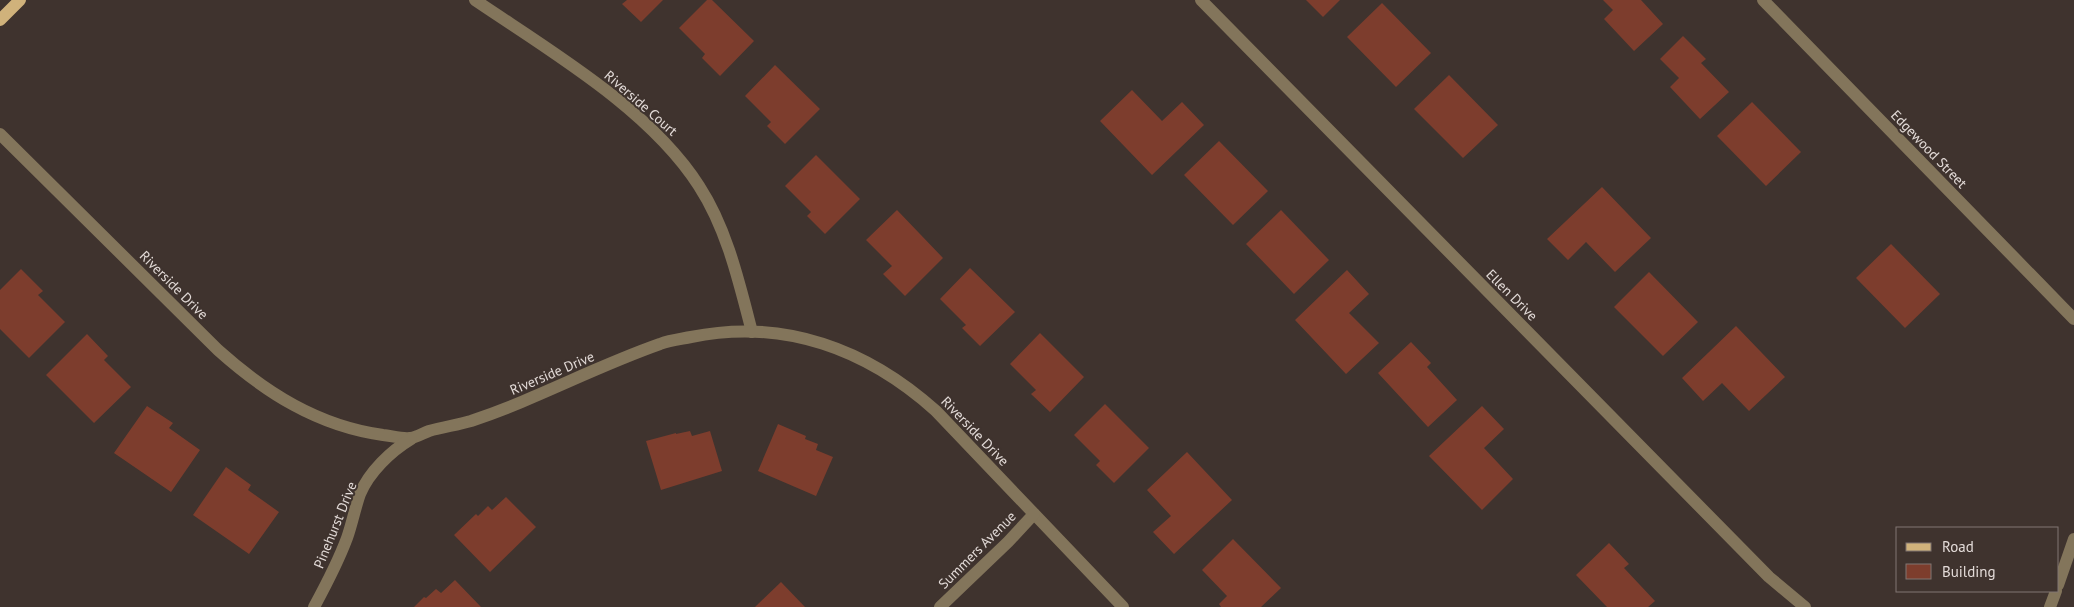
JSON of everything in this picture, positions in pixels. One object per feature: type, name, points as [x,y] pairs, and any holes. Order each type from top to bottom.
[{"type":"main road","points":[[0,20],[20,0]]},
{"type":"street","name":"Riverside Court","points":[[475,0],[585,74],[647,126],[676,154],[700,186],[718,222],[738,276],[752,332]]},
{"type":"street","name":"Ellen Drive","points":[[1201,0],[1769,577],[1805,607]]},
{"type":"street","name":"Edgewood Street","points":[[1763,0],[2074,319]]},
{"type":"street","name":"Riverside Drive","points":[[0,134],[218,350],[249,377],[283,400],[329,421],[369,433],[411,438],[506,409],[661,343],[712,333],[752,332],[783,334],[823,343],[852,354],[888,373],[913,390],[936,411],[1123,607]]},
{"type":"street","name":"Pinehurst Drive","points":[[314,607],[327,584],[346,539],[361,492],[382,462],[411,438]]},
{"type":"street","name":"Summers Avenue","points":[[940,607],[1008,542],[1034,514]]},
{"type":"street","points":[[2059,582],[2074,539]]},
{"type":"street","points":[[2050,607],[2056,592]]},
{"type":"building","points":[[627,0],[663,0],[641,22],[622,4]]},
{"type":"building","points":[[707,0],[712,0],[754,41],[720,76],[702,58],[705,54],[679,28]]},
{"type":"building","points":[[1306,0],[1340,0],[1323,17]]},
{"type":"building","points":[[1603,0],[1641,0],[1663,24],[1634,51],[1604,19],[1613,10]]},
{"type":"building","points":[[1382,3],[1431,53],[1396,87],[1347,37]]},
{"type":"building","points":[[1683,36],[1706,59],[1701,63],[1729,92],[1700,119],[1670,87],[1679,78],[1660,59]]},
{"type":"building","points":[[775,65],[820,109],[785,144],[767,126],[771,122],[745,96]]},
{"type":"building","points":[[1449,75],[1498,125],[1463,158],[1414,109]]},
{"type":"building","points":[[1132,90],[1162,121],[1182,102],[1204,125],[1152,175],[1100,121]]},
{"type":"building","points":[[1752,102],[1801,152],[1766,186],[1717,136]]},
{"type":"building","points":[[1219,141],[1268,191],[1233,225],[1184,175]]},
{"type":"building","points":[[816,155],[860,199],[825,234],[807,216],[811,212],[785,186]]},
{"type":"building","points":[[1602,187],[1651,238],[1615,272],[1586,242],[1568,260],[1547,239]]},
{"type":"building","points":[[897,210],[943,258],[905,296],[883,274],[892,266],[866,240]]},
{"type":"building","points":[[1281,210],[1329,260],[1294,294],[1246,244]]},
{"type":"building","points":[[1891,244],[1940,294],[1905,328],[1856,278]]},
{"type":"building","points":[[970,268],[1015,312],[980,346],[962,328],[966,325],[940,299]]},
{"type":"building","points":[[21,269],[43,291],[38,295],[65,322],[29,358],[0,329],[0,290]]},
{"type":"building","points":[[1347,270],[1369,294],[1349,313],[1379,343],[1346,374],[1295,320]]},
{"type":"building","points":[[1649,272],[1698,322],[1663,356],[1614,307]]},
{"type":"building","points":[[1736,326],[1785,377],[1749,411],[1722,383],[1703,401],[1682,378]]},
{"type":"building","points":[[1040,333],[1084,377],[1050,412],[1031,394],[1036,390],[1010,364]]},
{"type":"building","points":[[87,334],[108,356],[104,360],[131,387],[94,423],[46,375]]},
{"type":"building","points":[[1411,342],[1431,363],[1427,367],[1457,400],[1428,427],[1378,373]]},
{"type":"building","points":[[1105,404],[1149,448],[1114,483],[1096,465],[1100,461],[1074,435]]},
{"type":"building","points":[[147,406],[173,423],[169,428],[200,450],[171,492],[114,453]]},
{"type":"building","points":[[1482,406],[1504,429],[1484,448],[1513,479],[1482,510],[1429,456]]},
{"type":"building","points":[[778,424],[806,436],[805,439],[818,444],[816,450],[833,457],[816,496],[758,471]]},
{"type":"building","points":[[690,431],[692,436],[710,431],[722,471],[661,490],[646,441]]},
{"type":"building","points":[[1187,452],[1232,500],[1174,554],[1153,532],[1171,516],[1147,490]]},
{"type":"building","points":[[226,467],[251,485],[248,490],[279,512],[249,554],[193,515]]},
{"type":"building","points":[[506,497],[536,527],[490,572],[454,535],[476,514],[478,516],[488,506],[492,510]]},
{"type":"building","points":[[1233,539],[1281,588],[1261,607],[1221,607],[1219,604],[1227,596],[1202,570]]},
{"type":"building","points":[[1609,543],[1629,564],[1624,568],[1655,601],[1648,607],[1607,607],[1576,575]]},
{"type":"building","points":[[455,580],[481,607],[414,607],[436,589],[441,593]]},
{"type":"building","points":[[781,582],[805,607],[755,607]]}]
